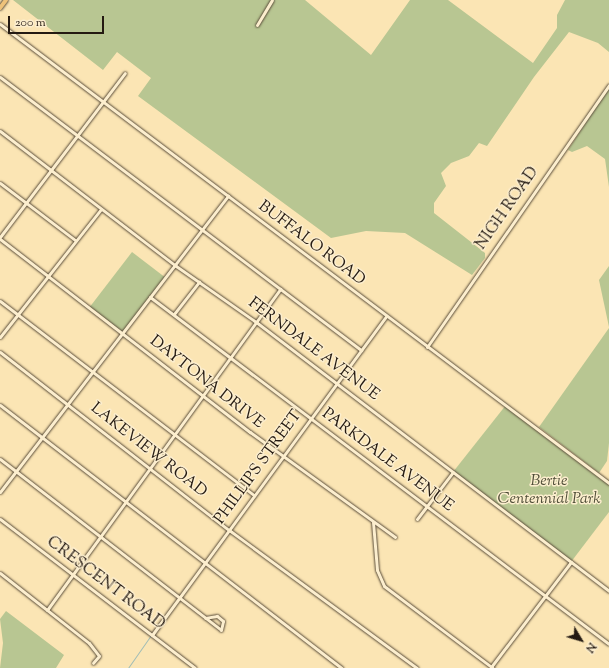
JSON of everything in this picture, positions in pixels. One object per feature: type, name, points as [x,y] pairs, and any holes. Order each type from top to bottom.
[{"type":"main road","points":[[0,8],[6,0]]},
{"type":"street","points":[[257,25],[272,0]]},
{"type":"street","name":"BUFFALO ROAD","points":[[0,24],[609,483]]},
{"type":"street","points":[[0,238],[125,73]]},
{"type":"street","points":[[0,77],[361,350]]},
{"type":"street","name":"NIGH ROAD","points":[[427,347],[609,85]]},
{"type":"street","name":"FERNDALE AVENUE","points":[[0,131],[51,172],[176,266],[256,322],[609,591]]},
{"type":"street","points":[[0,183],[76,240]]},
{"type":"street","points":[[0,492],[150,297],[176,266],[228,196]]},
{"type":"street","points":[[0,337],[101,209]]},
{"type":"street","name":"DAYTONA DRIVE","points":[[0,238],[122,334],[283,456],[395,537]]},
{"type":"street","points":[[174,314],[199,282]]},
{"type":"street","points":[[47,610],[280,289]]},
{"type":"street","name":"PARKDALE AVENUE","points":[[150,297],[609,644]]},
{"type":"street","points":[[0,301],[254,495]]},
{"type":"street","name":"PHILLIPS STREET","points":[[152,636],[179,597],[386,316]]},
{"type":"street","name":"LAKEVIEW ROAD","points":[[0,352],[229,530],[417,668]]},
{"type":"street","points":[[0,405],[124,503],[342,668]]},
{"type":"street","points":[[0,459],[215,626],[221,630],[223,621],[217,616],[205,618]]},
{"type":"street","points":[[417,519],[453,472]]},
{"type":"street","name":"CRESCENT ROAD","points":[[0,519],[195,668]]},
{"type":"street","points":[[373,522],[377,570],[384,586],[492,667],[570,562]]},
{"type":"street","points":[[0,574],[93,647],[99,656],[93,663]]},
{"type":"green space","points":[[13,0],[305,0],[371,55],[410,0],[448,0],[533,63],[557,28],[557,15],[565,0],[609,0],[609,52],[598,43],[569,32],[534,77],[487,146],[479,143],[469,156],[451,163],[441,173],[446,186],[434,203],[434,213],[485,253],[485,258],[472,275],[405,233],[366,231],[331,238],[138,96],[151,78],[117,52],[103,70]]},
{"type":"green space","points":[[609,87],[609,187],[605,159],[587,146],[572,152],[568,150]]},
{"type":"green space","points":[[132,252],[166,278],[122,333],[89,308]]},
{"type":"green space","points":[[609,266],[609,327],[599,280]]},
{"type":"green space","points":[[609,328],[609,443],[607,461],[599,473],[539,427]]},
{"type":"green space","name":"Bertie Centennial Park","points":[[506,405],[609,483],[609,512],[571,562],[453,472]]},
{"type":"green space","points":[[6,611],[64,655],[56,668],[0,668],[3,643],[0,619]]},
{"type":"waterway","points":[[128,668],[151,635]]}]
